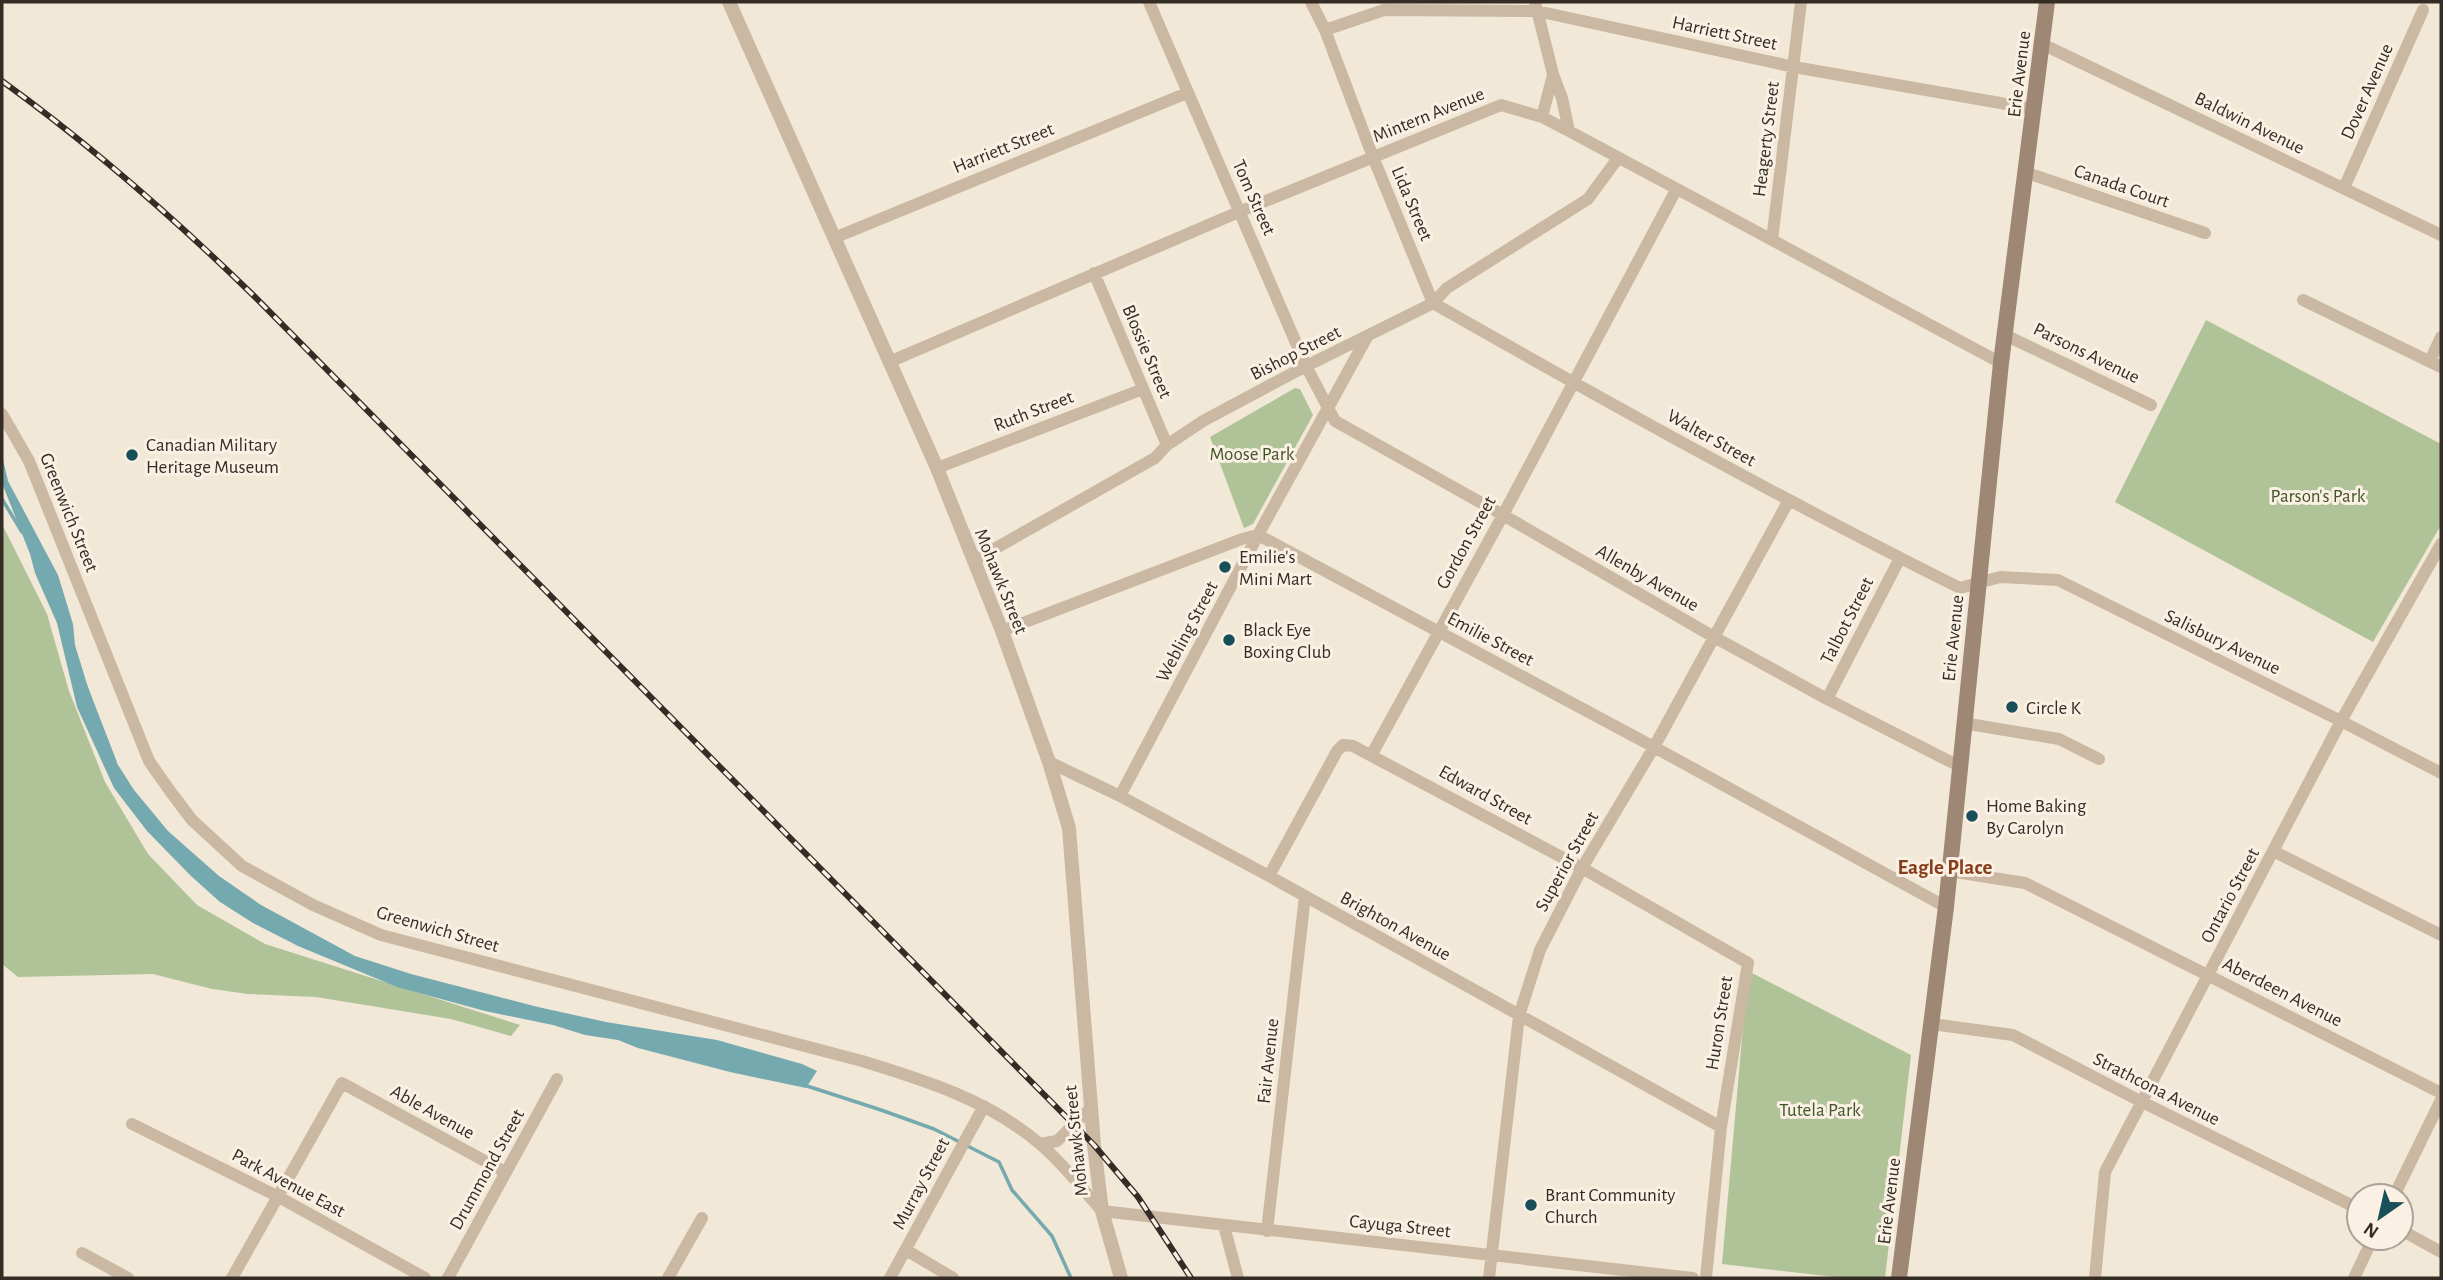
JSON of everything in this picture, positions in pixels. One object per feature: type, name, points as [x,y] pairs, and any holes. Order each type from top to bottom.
[{"type":"main road","name":"Erie Avenue","points":[[1899,1278],[1946,907],[2001,363],[2047,2]]},
{"type":"street","name":"Mohawk Street","points":[[729,2],[937,468],[1002,631],[1049,762],[1069,828],[1090,1109],[1102,1211]]},
{"type":"street","name":"Tom Street","points":[[1149,2],[1327,408]]},
{"type":"street","name":"Lida Street","points":[[1311,2],[1325,30],[1433,303]]},
{"type":"street","name":"Heagerty Street","points":[[1772,240],[1801,2]]},
{"type":"street","name":"Harriett Street","points":[[1325,30],[1384,10],[1536,6],[1794,67],[2035,108]]},
{"type":"street","points":[[1536,6],[1569,131]]},
{"type":"street","name":"Dover Avenue","points":[[2344,188],[2423,10]]},
{"type":"street","name":"Baldwin Avenue","points":[[2042,44],[2441,235]]},
{"type":"street","points":[[1542,117],[1553,75]]},
{"type":"street","name":"Harriett Street","points":[[834,238],[1187,93]]},
{"type":"street","name":"Mintern Avenue","points":[[889,362],[1241,211],[1502,105],[1542,117],[2001,363]]},
{"type":"street","name":"Bishop Street","points":[[973,561],[1155,458],[1167,445],[1203,421],[1433,303],[1447,288],[1588,199],[1618,158]]},
{"type":"street","name":"Canada Court","points":[[2027,173],[2205,233]]},
{"type":"street","name":"Gordon Street","points":[[1371,754],[1503,515],[1676,190]]},
{"type":"street","name":"Blossie Street","points":[[1094,274],[1167,445]]},
{"type":"street","points":[[2303,300],[2436,364],[2441,337]]},
{"type":"street","name":"Walter Street","points":[[1433,303],[1573,383],[1900,558],[1960,588],[1979,584]]},
{"type":"street","name":"Parsons Avenue","points":[[2005,335],[2151,405]]},
{"type":"street","name":"Webling Street","points":[[1120,796],[1258,535],[1367,337]]},
{"type":"street","name":"Ruth Street","points":[[937,468],[1143,388]]},
{"type":"street","name":"Allenby Avenue","points":[[1327,408],[1335,421],[1714,637],[1827,699],[1959,766]]},
{"type":"street","name":"Greenwich Street","points":[[2,414],[29,461],[149,761],[192,820],[242,866],[313,905],[381,934],[862,1061],[926,1081],[1040,1144],[1102,1211],[1121,1278]]},
{"type":"street","name":"Superior Street","points":[[1489,1278],[1519,1016],[1540,950],[1582,868],[1654,747],[1788,500]]},
{"type":"street","points":[[1002,631],[1241,539],[1258,535]]},
{"type":"street","name":"Emilie Street","points":[[1258,535],[1946,907]]},
{"type":"street","name":"Ontario Street","points":[[2095,1278],[2105,1172],[2342,721],[2441,544]]},
{"type":"street","name":"Talbot Street","points":[[1827,699],[1900,558]]},
{"type":"street","name":"Salisbury Avenue","points":[[1979,584],[2000,577],[2058,580],[2441,773]]},
{"type":"street","points":[[1963,723],[2059,739],[2099,760]]},
{"type":"street","points":[[1269,876],[1337,751],[1348,745],[1371,754]]},
{"type":"street","name":"Edward Street","points":[[1371,754],[1582,868]]},
{"type":"street","name":"Brighton Avenue","points":[[1049,762],[1120,796],[1269,876],[1721,1127]]},
{"type":"street","points":[[2273,851],[2441,935]]},
{"type":"street","name":"Huron Street","points":[[1582,868],[1748,963],[1721,1127],[1706,1278]]},
{"type":"street","name":"Aberdeen Avenue","points":[[1949,871],[2025,883],[2441,1093]]},
{"type":"street","name":"Fair Avenue","points":[[1267,1231],[1305,896]]},
{"type":"street","name":"Strathcona Avenue","points":[[1932,1024],[2013,1035],[2345,1202]]},
{"type":"street","name":"Drummond Street","points":[[448,1278],[558,1079]]},
{"type":"street","name":"Able Avenue","points":[[277,1195],[342,1083],[505,1172]]},
{"type":"street","points":[[2401,1182],[2441,1100]]},
{"type":"street","points":[[1040,1144],[1057,1141],[1090,1109]]},
{"type":"street","name":"Murray Street","points":[[890,1278],[981,1111]]},
{"type":"street","name":"Park Avenue East","points":[[132,1124],[277,1195],[425,1278]]},
{"type":"street","points":[[232,1278],[277,1195]]},
{"type":"street","name":"Cayuga Street","points":[[1102,1211],[1693,1278]]},
{"type":"street","points":[[668,1278],[702,1219]]},
{"type":"street","points":[[1224,1226],[1238,1278]]},
{"type":"street","points":[[2415,1238],[2441,1252]]},
{"type":"street","points":[[906,1250],[953,1278]]},
{"type":"street","points":[[2354,1278],[2366,1252]]},
{"type":"street","points":[[82,1253],[128,1278]]},
{"type":"green space","name":"Parson's Park","points":[[2206,320],[2441,444],[2441,525],[2373,642],[2115,502]]},
{"type":"green space","name":"Moose Park","points":[[1295,388],[1300,389],[1313,415],[1253,524],[1244,528],[1210,437]]},
{"type":"green space","points":[[2,524],[47,614],[69,691],[105,782],[148,854],[197,905],[265,944],[520,1025],[511,1036],[451,1019],[316,997],[248,994],[212,989],[153,974],[18,977],[2,964]]},
{"type":"green space","name":"Tutela Park","points":[[1748,971],[1911,1055],[1885,1278],[1844,1278],[1722,1264]]},
{"type":"water","points":[[2,455],[8,481],[58,575],[73,624],[75,645],[106,746],[134,790],[168,831],[219,876],[261,905],[355,956],[411,974],[538,1007],[606,1022],[717,1040],[802,1064],[817,1071],[806,1088],[730,1072],[638,1048],[618,1040],[585,1035],[397,987],[298,946],[220,902],[147,831],[114,788],[77,707],[57,623],[35,573],[2,483]]},
{"type":"waterway","points":[[2,499],[22,532]]},
{"type":"waterway","points":[[86,687],[115,762],[99,727]]},
{"type":"waterway","points":[[804,1085],[934,1129],[999,1162],[1012,1190],[1052,1236],[1071,1278]]},
{"type":"railway","points":[[2,81],[132,183],[253,295],[1094,1145],[1138,1197],[1191,1278]]},
{"type":"place","name":"Canadian Military Heritage Museum","points":[[132,455]]},
{"type":"place","name":"Emilie's Mini Mart","points":[[1225,567]]},
{"type":"place","name":"Black Eye Boxing Club","points":[[1229,640]]},
{"type":"place","name":"Circle K","points":[[2012,707]]},
{"type":"place","name":"Home Baking By Carolyn","points":[[1972,816]]},
{"type":"place","name":"Brant Community Church","points":[[1531,1205]]},
{"type":"district","name":"Eagle Place","points":[[1945,867]]}]
